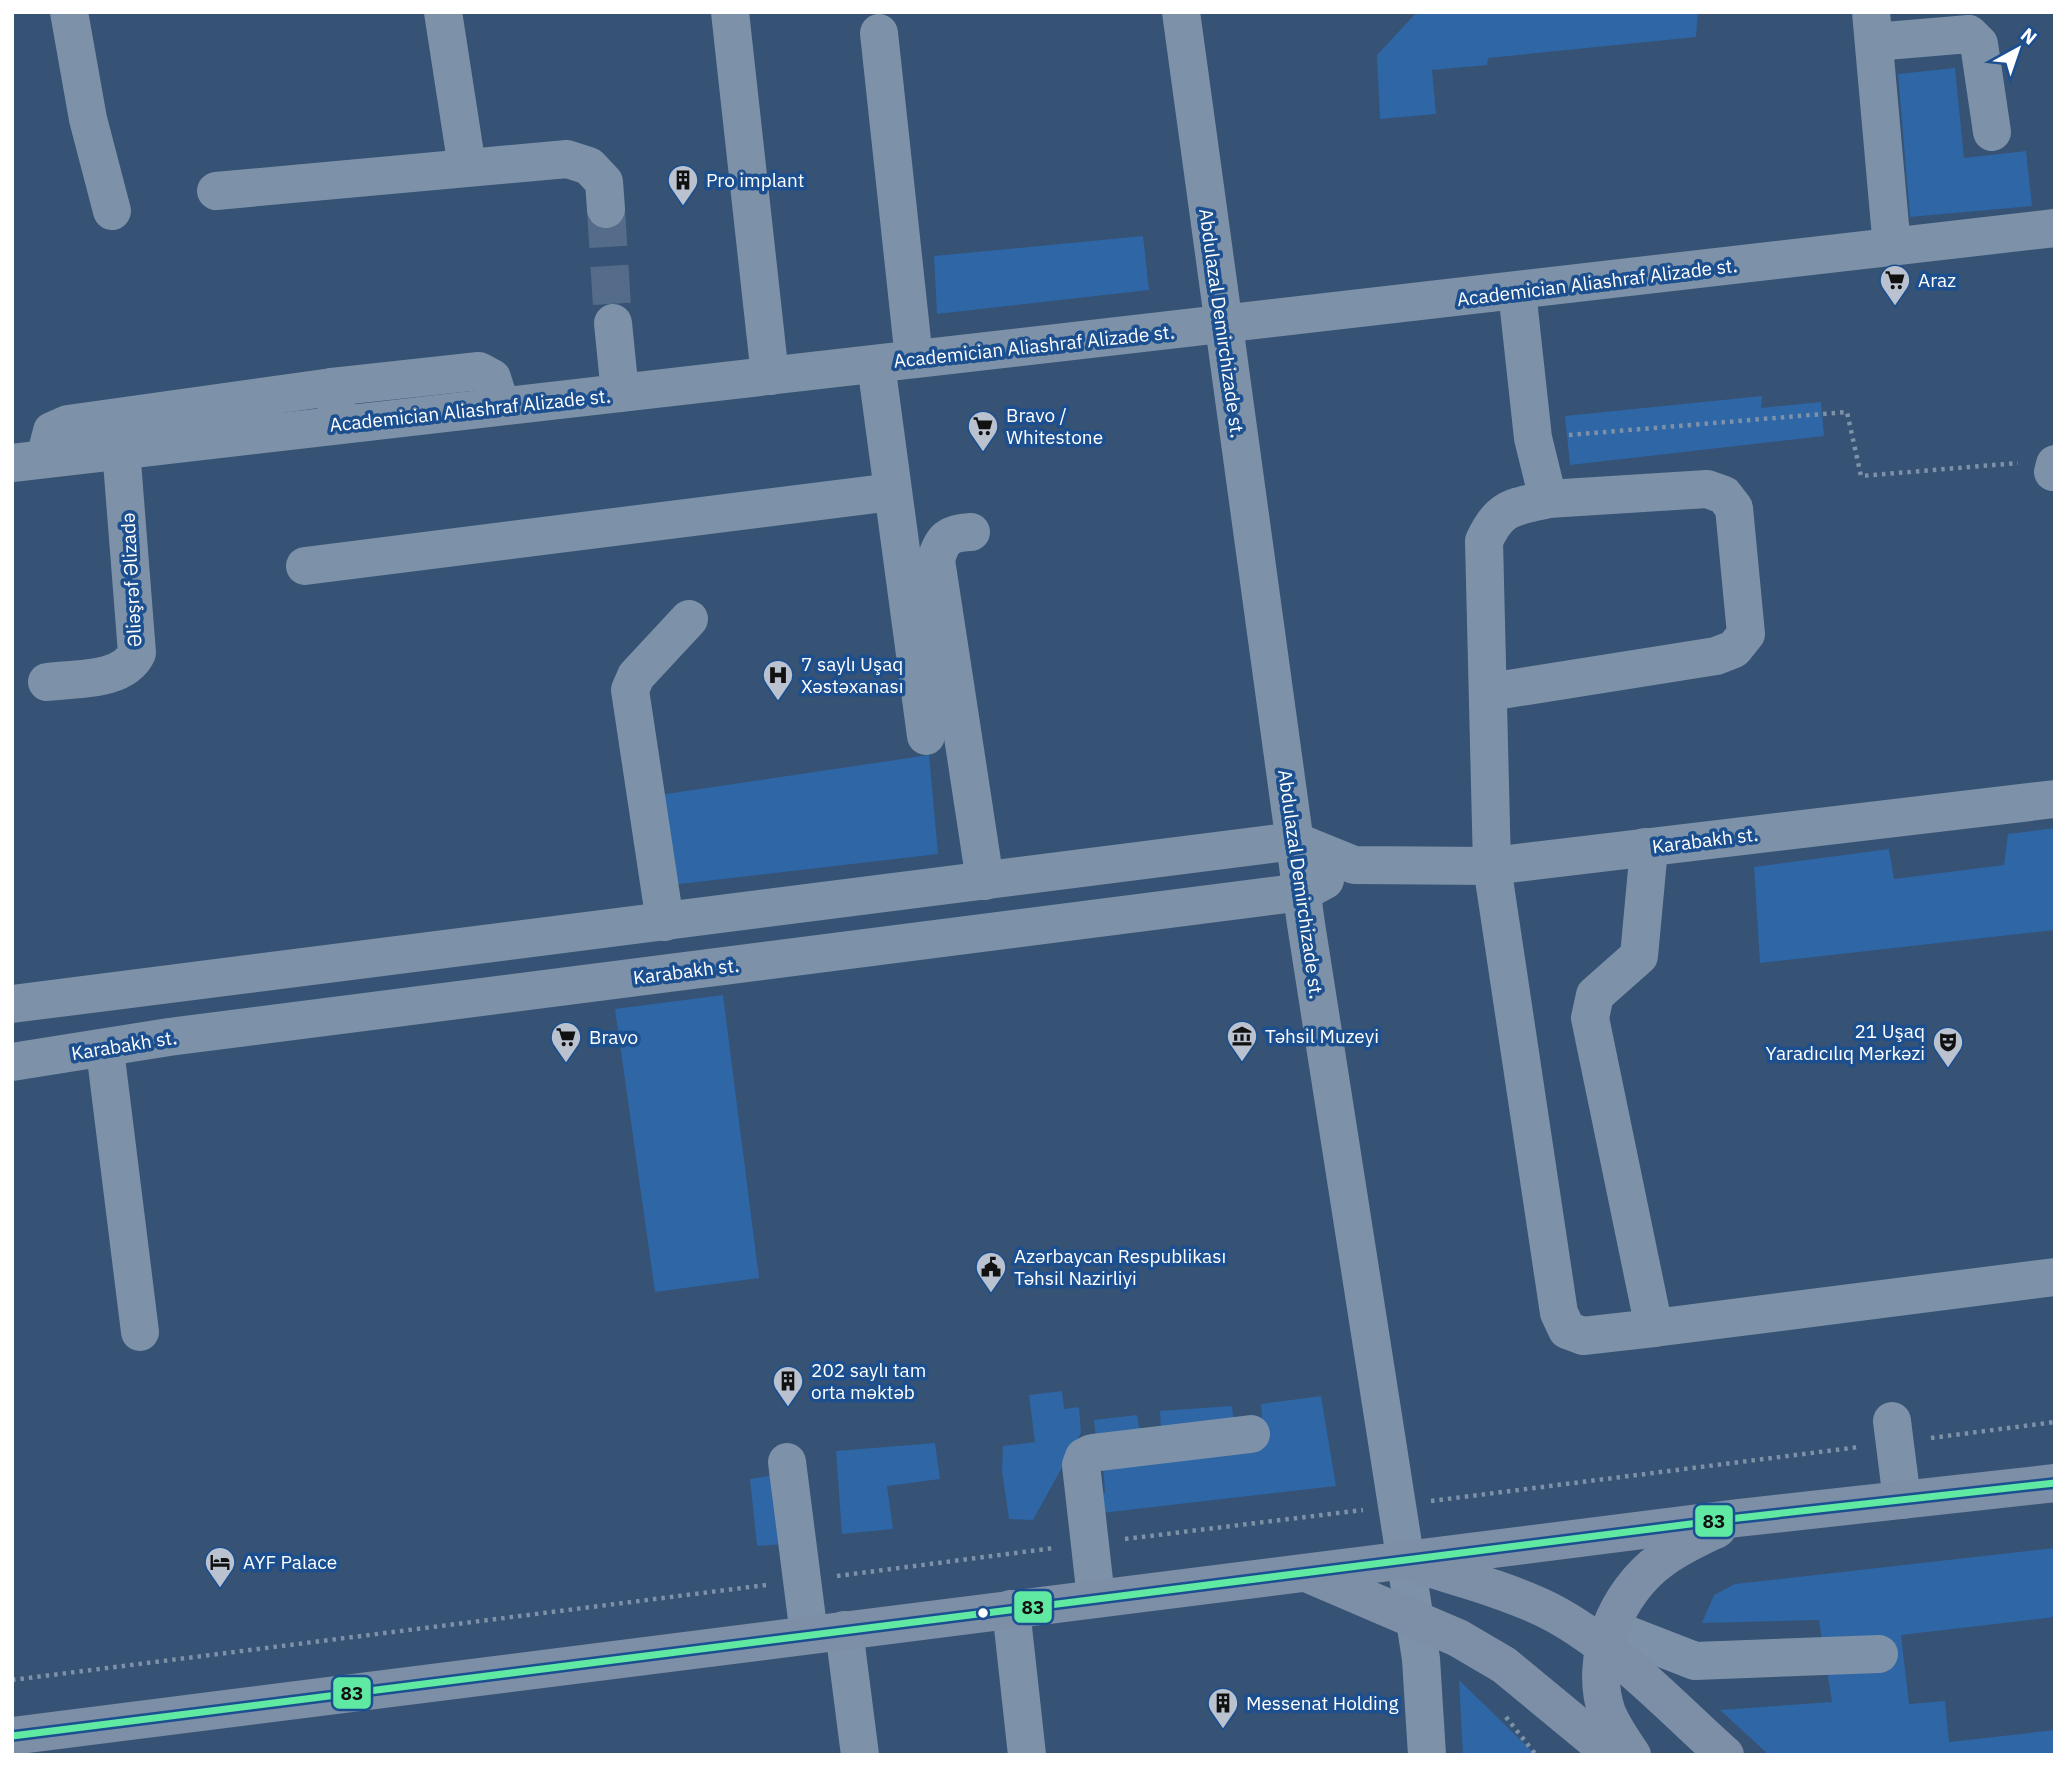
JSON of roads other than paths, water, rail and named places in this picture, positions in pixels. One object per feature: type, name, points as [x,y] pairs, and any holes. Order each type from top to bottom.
[{"type":"main road","points":[[12,1736],[1738,1518],[2055,1483]]},
{"type":"main road","points":[[1632,1755],[1607,1712],[1602,1686],[1607,1638],[1619,1607],[1659,1561],[1738,1518]]},
{"type":"main road","points":[[1404,1561],[1491,1587],[1607,1638],[1725,1755]]},
{"type":"main road","points":[[1309,1574],[1458,1638],[1504,1665],[1613,1755]]},
{"type":"street","points":[[69,12],[88,119],[112,211]]},
{"type":"street","points":[[443,12],[467,167]]},
{"type":"street","points":[[730,12],[770,376]]},
{"type":"street","name":"Abdulazal Demirchizade st.","points":[[1181,12],[1295,841],[1421,1659],[1427,1755]]},
{"type":"street","points":[[1892,248],[1872,27],[1969,34],[1979,44],[1992,132]]},
{"type":"street","points":[[879,33],[914,359]]},
{"type":"street","points":[[216,191],[567,159],[589,166],[604,182],[606,209]]},
{"type":"street","name":"Academician Aliashraf Alizade st.","points":[[29,460],[2055,228]]},
{"type":"street","points":[[1517,291],[1533,438],[1548,499]]},
{"type":"street","points":[[613,323],[620,393]]},
{"type":"street","points":[[876,364],[926,736]]},
{"type":"street","points":[[29,460],[52,431],[68,424],[332,387],[480,371],[492,378],[501,406]]},
{"type":"street","points":[[332,387],[340,424]]},
{"type":"street","name":"Əliəşrəf Əlizadə","points":[[47,682],[121,672],[132,664],[137,653],[121,449]]},
{"type":"street","points":[[1489,692],[1716,656],[1734,649],[1746,634],[1734,508],[1724,495],[1707,489],[1548,499],[1504,510],[1484,541],[1492,866],[1559,1313],[1567,1330],[1583,1336],[2055,1277]]},
{"type":"street","points":[[304,566],[892,492]]},
{"type":"street","points":[[971,532],[952,533],[941,544],[936,559],[985,881]]},
{"type":"street","points":[[665,922],[630,690],[636,676],[689,619]]},
{"type":"street","name":"Karabakh st.","points":[[12,1004],[1295,841],[1354,864],[1492,866],[2055,799]]},
{"type":"street","points":[[1645,847],[1647,859],[1639,956],[1595,995],[1590,1018],[1654,1328]]},
{"type":"street","name":"Karabakh st.","points":[[12,1062],[105,1050],[169,1037],[1303,892],[1354,864]]},
{"type":"street","points":[[324,965],[330,1017]]},
{"type":"street","points":[[163,986],[169,1037]]},
{"type":"street","points":[[105,1050],[141,1332]]},
{"type":"street","points":[[1894,1432],[1902,1500]]},
{"type":"street","points":[[1096,1598],[1081,1465],[1084,1457],[1091,1453],[1251,1434]]},
{"type":"street","points":[[787,1462],[802,1580],[826,1633],[860,1755]]},
{"type":"street","points":[[1011,1609],[1027,1755]]},
{"type":"street","points":[[1607,1638],[1695,1661],[1879,1654]]},
{"type":"tunnel","points":[[606,209],[613,323]]},
{"type":"place","name":"Pro implant","points":[[683,207]]},
{"type":"place","name":"Araz","points":[[1895,307]]},
{"type":"place","name":"Bravo / Whitestone","points":[[983,453]]},
{"type":"place","name":"7 saylı Uşaq Xəstəxanası","points":[[778,702]]},
{"type":"place","name":"Təhsil Muzeyi","points":[[1242,1063]]},
{"type":"place","name":"Bravo","points":[[566,1064]]},
{"type":"place","name":"21 Uşaq Yaradıcılıq Mərkəzi","points":[[1948,1069]]},
{"type":"place","name":"Azərbaycan Respublikası Təhsil Nazirliyi","points":[[991,1294]]},
{"type":"place","name":"202 saylı tam orta məktəb","points":[[788,1408]]},
{"type":"place","name":"AYF Palace","points":[[220,1589]]},
{"type":"place","name":"Messenat Holding","points":[[1223,1730]]}]
